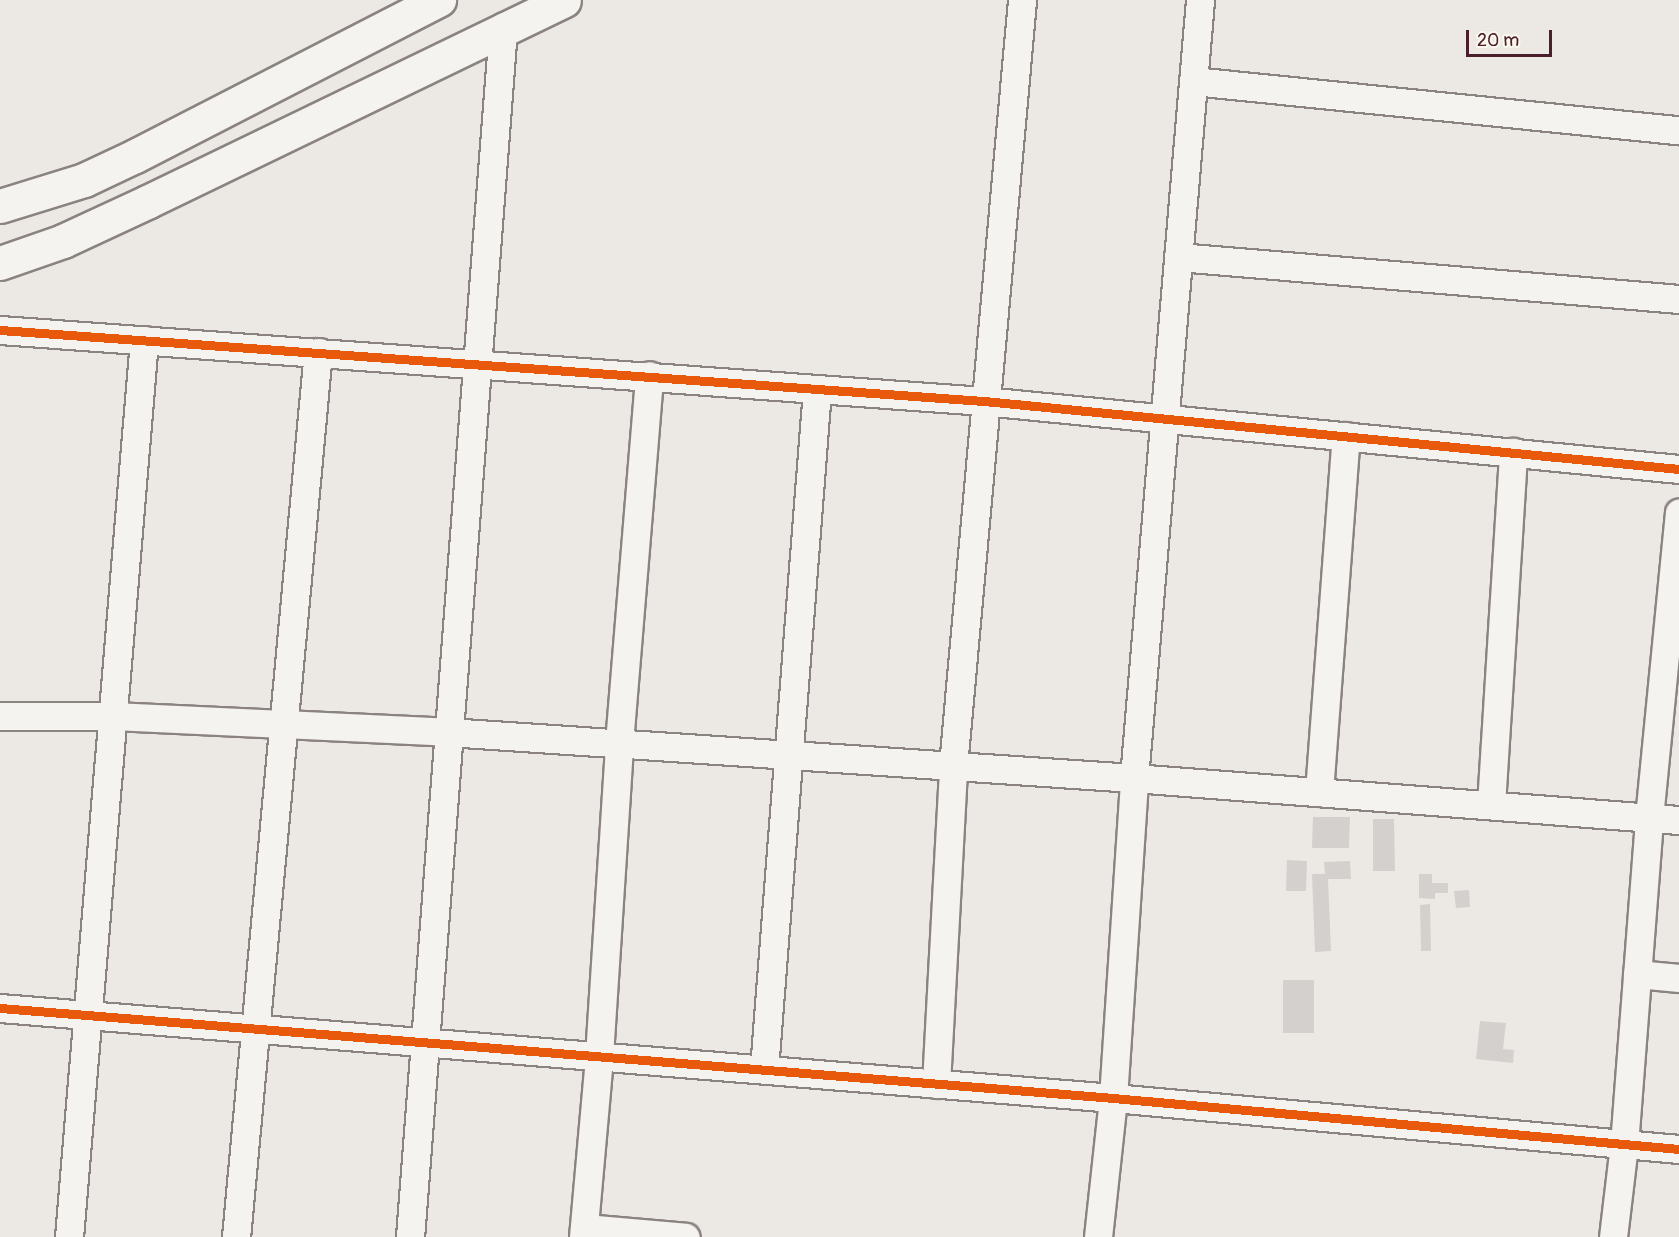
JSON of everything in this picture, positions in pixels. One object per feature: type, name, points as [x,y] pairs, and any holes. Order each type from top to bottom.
[{"type":"street","points":[[0,206],[84,180],[439,0]]},
{"type":"street","points":[[0,263],[63,241],[137,207],[503,27],[564,0]]},
{"type":"street","points":[[936,1084],[953,766],[984,401],[1022,0]]},
{"type":"street","points":[[1098,1237],[1113,1098],[1134,778],[1200,0]]},
{"type":"street","points":[[410,1237],[503,27]]},
{"type":"street","points":[[1193,81],[1679,130]]},
{"type":"street","points":[[1178,257],[1679,299]]},
{"type":"street","points":[[0,330],[650,375],[817,390],[984,401],[1679,469]]},
{"type":"street","points":[[69,1237],[144,340]]},
{"type":"street","points":[[236,1237],[318,352]]},
{"type":"street","points":[[650,375],[619,743],[599,1056],[583,1232],[686,1237]]},
{"type":"street","points":[[764,1069],[817,390]]},
{"type":"street","points":[[1319,792],[1346,436]]},
{"type":"street","points":[[1491,805],[1513,452]]},
{"type":"street","points":[[1613,1237],[1624,1144],[1649,818],[1679,512]]},
{"type":"street","points":[[0,716],[113,716],[283,726],[448,732],[1134,778],[1679,820]]},
{"type":"street","points":[[1637,974],[1679,978]]},
{"type":"street","points":[[0,1008],[1113,1098],[1679,1149]]},
{"type":"building","points":[[1313,817],[1350,817],[1349,848],[1312,848]]},
{"type":"building","points":[[1373,819],[1394,819],[1395,871],[1373,871]]},
{"type":"building","points":[[1287,860],[1307,861],[1306,891],[1286,891]]},
{"type":"building","points":[[1350,861],[1351,879],[1328,879],[1331,951],[1315,952],[1312,874],[1325,874],[1324,862]]},
{"type":"building","points":[[1419,874],[1432,874],[1432,883],[1448,883],[1448,893],[1435,893],[1435,899],[1419,898]]},
{"type":"building","points":[[1469,890],[1470,907],[1456,908],[1454,891]]},
{"type":"building","points":[[1430,904],[1431,951],[1421,951],[1420,905]]},
{"type":"building","points":[[1283,980],[1314,980],[1314,1033],[1283,1033]]},
{"type":"building","points":[[1480,1021],[1506,1023],[1503,1049],[1514,1050],[1513,1063],[1476,1059]]},
{"type":"cycle path","points":[[0,330],[984,401],[1679,469]]},
{"type":"cycle path","points":[[0,1008],[1113,1098],[1679,1149]]}]
